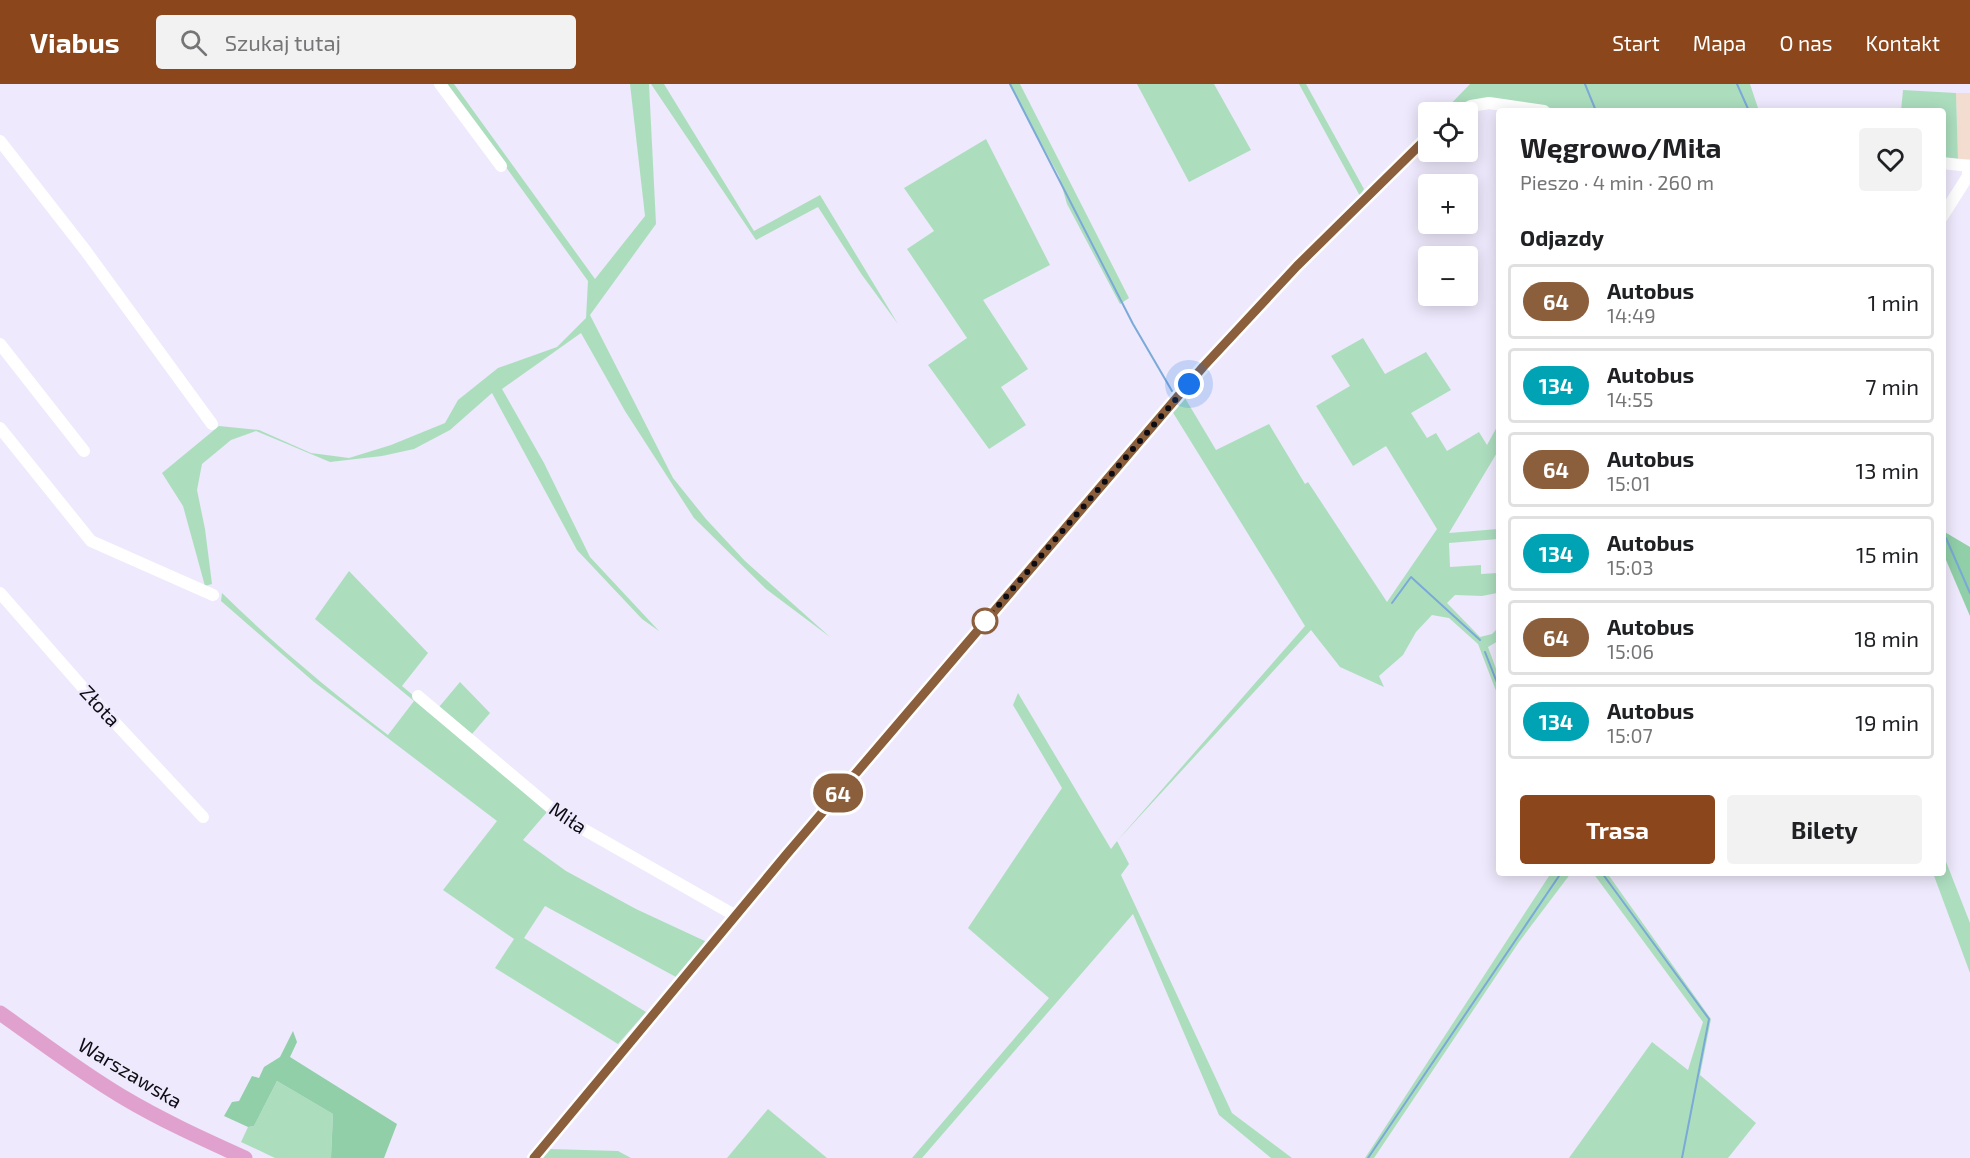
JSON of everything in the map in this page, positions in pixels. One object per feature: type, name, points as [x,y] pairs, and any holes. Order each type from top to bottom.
[{"type":"main road","name":"Warszawska","points":[[0,1013],[124,1098],[245,1158]]},
{"type":"street","points":[[440,84],[501,166]]},
{"type":"street","points":[[1478,104],[1489,103],[1523,108]]},
{"type":"street","points":[[0,141],[85,250],[212,424]]},
{"type":"street","points":[[534,1158],[736,916],[1203,367],[1297,266],[1418,147]]},
{"type":"street","points":[[1946,164],[1969,167],[1968,176],[1946,211]]},
{"type":"street","points":[[0,344],[84,451]]},
{"type":"street","points":[[0,428],[91,541],[213,595]]},
{"type":"street","name":"Złota","points":[[0,593],[98,705],[203,817]]},
{"type":"street","name":"Miła","points":[[418,696],[557,813],[736,916]]},
{"type":"shaded area","points":[[1956,93],[1970,93],[1970,159],[1958,160]]},
{"type":"green space","points":[[446,84],[454,84],[595,279],[645,216],[630,84],[649,84],[656,224],[590,315],[673,478],[706,519],[745,561],[830,637],[766,589],[694,518],[625,411],[581,333],[502,389],[544,463],[590,557],[659,631],[642,619],[577,550],[492,393],[450,430],[414,449],[382,456],[330,462],[256,431],[231,440],[202,464],[197,490],[212,584],[205,586],[183,506],[162,473],[219,426],[259,430],[311,453],[349,458],[391,445],[445,423],[458,400],[498,368],[557,347],[586,318],[588,281]]},
{"type":"green space","points":[[651,84],[664,84],[754,231],[820,195],[898,324],[862,275],[818,207],[756,240]]},
{"type":"green space","points":[[1009,84],[1020,84],[1129,298],[1120,304],[1067,204],[1059,176]]},
{"type":"green space","points":[[1137,84],[1214,84],[1251,150],[1189,182]]},
{"type":"green space","points":[[1299,84],[1306,84],[1364,189],[1360,196]]},
{"type":"green space","points":[[1470,84],[1750,84],[1758,108],[1551,108],[1510,101],[1453,102]]},
{"type":"green space","points":[[1903,90],[1956,93],[1958,160],[1946,158],[1946,108],[1901,108]]},
{"type":"green space","points":[[986,139],[1050,265],[983,300],[1028,369],[1001,387],[1026,425],[989,449],[928,365],[967,338],[907,249],[934,231],[904,188]]},
{"type":"green space","points":[[1363,338],[1385,374],[1426,352],[1451,390],[1411,413],[1427,438],[1436,433],[1447,451],[1479,432],[1487,445],[1496,429],[1496,454],[1449,533],[1496,529],[1496,539],[1449,543],[1450,567],[1481,565],[1481,574],[1496,573],[1496,593],[1482,596],[1455,595],[1447,603],[1480,637],[1492,634],[1496,630],[1496,642],[1488,647],[1496,669],[1496,691],[1478,644],[1449,618],[1432,615],[1416,632],[1403,655],[1379,676],[1384,687],[1340,667],[1311,630],[1117,841],[1305,626],[1172,411],[1185,398],[1216,450],[1269,424],[1305,484],[1308,482],[1387,602],[1437,529],[1386,446],[1353,466],[1316,406],[1350,386],[1331,356]]},
{"type":"green space","points":[[1946,533],[1970,547],[1970,616],[1946,560]]},
{"type":"green space","points":[[349,571],[428,653],[402,686],[434,713],[460,682],[490,713],[466,741],[547,812],[523,840],[566,871],[636,909],[707,942],[676,977],[545,906],[524,938],[646,1012],[618,1044],[495,968],[514,939],[443,890],[497,821],[314,682],[221,601],[222,593],[303,667],[388,735],[414,701],[315,619]]},
{"type":"green space","points":[[1018,693],[1111,849],[1117,841],[1129,864],[1121,875],[1232,1113],[1292,1158],[1271,1158],[1219,1115],[1133,914],[922,1158],[912,1158],[1049,998],[968,928],[1062,788],[1013,705]]},
{"type":"green space","points":[[1946,862],[1970,923],[1970,973],[1934,876],[1946,876]]},
{"type":"green space","points":[[1549,876],[1569,876],[1519,942],[1374,1158],[1365,1158]]},
{"type":"green space","points":[[1595,876],[1609,876],[1711,1019],[1700,1075],[1756,1123],[1728,1158],[1569,1158],[1652,1042],[1688,1070],[1703,1022]]},
{"type":"green space","points":[[293,1031],[297,1042],[290,1057],[397,1124],[384,1158],[331,1158],[333,1114],[277,1081],[254,1126],[248,1127],[224,1116],[232,1102],[239,1101],[252,1076],[259,1078],[264,1067],[280,1057]]},
{"type":"green space","points":[[277,1081],[333,1114],[331,1158],[275,1158],[241,1142],[248,1127],[254,1126]]},
{"type":"green space","points":[[768,1109],[827,1158],[727,1158]]},
{"type":"green space","points":[[550,1149],[618,1151],[631,1158],[542,1158]]},
{"type":"waterway","points":[[1010,84],[1133,324],[1172,391]]},
{"type":"waterway","points":[[1585,84],[1595,108]]},
{"type":"waterway","points":[[1737,84],[1748,108]]},
{"type":"waterway","points":[[1946,538],[1970,593]]},
{"type":"waterway","points":[[1392,603],[1411,577],[1480,640]]},
{"type":"waterway","points":[[1485,652],[1496,680]]},
{"type":"waterway","points":[[1368,1158],[1559,876]]},
{"type":"waterway","points":[[1604,876],[1709,1019],[1682,1158]]},
{"type":"bus line","name":"64","points":[[534,1158],[786,855],[1203,367],[1297,266],[1418,147]]},
{"type":"route","points":[[985,621],[1189,384]]}]
